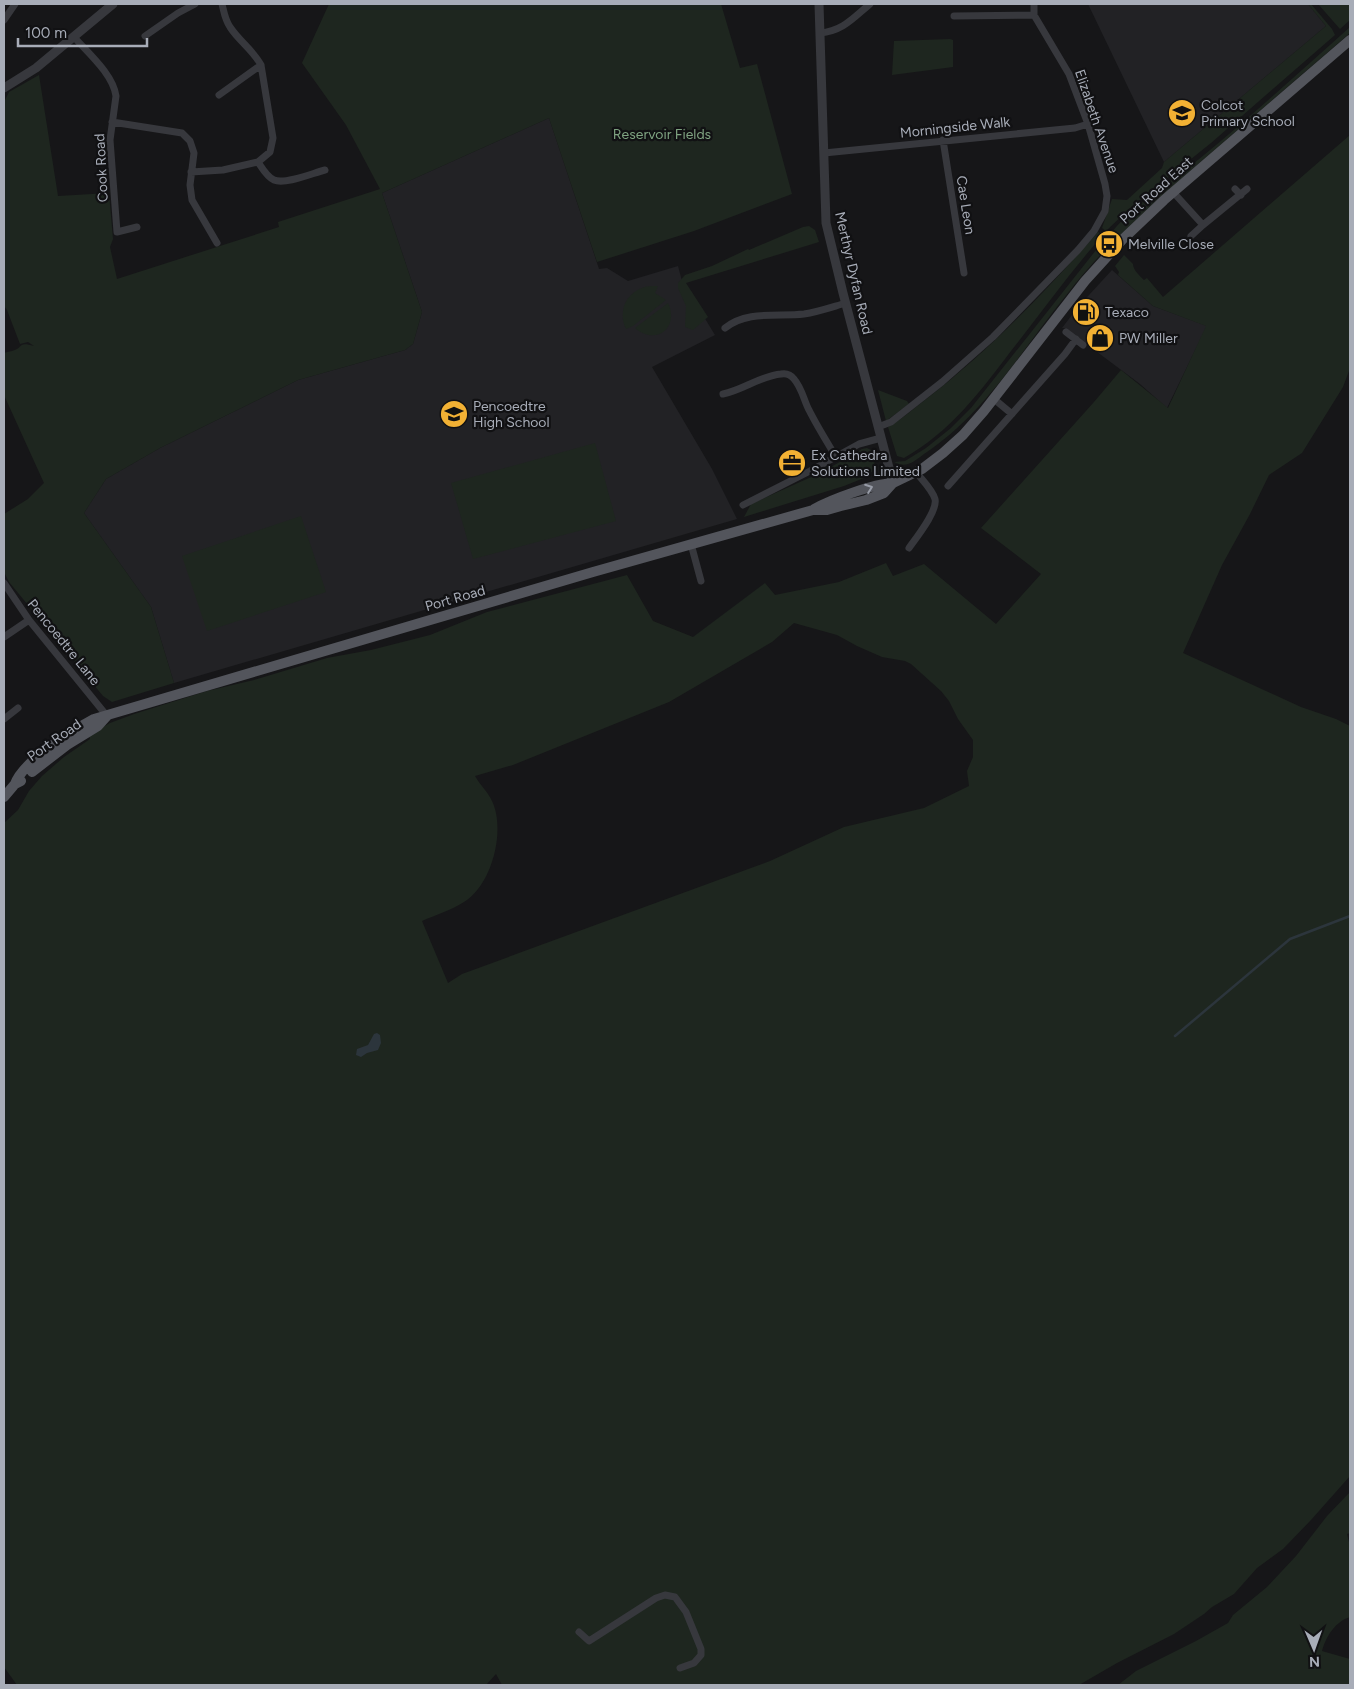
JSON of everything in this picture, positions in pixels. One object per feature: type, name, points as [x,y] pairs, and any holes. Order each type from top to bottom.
[{"type":"main road","name":"Port Road East","points":[[893,483],[916,472],[954,443],[994,400],[1090,275],[1124,238],[1173,192],[1350,40]]},
{"type":"main road","name":"Port Road","points":[[4,797],[15,784],[23,781],[62,749],[98,726],[107,716],[154,700],[813,510],[825,503],[880,484],[893,483]]},
{"type":"street","points":[[4,20],[16,4]]},
{"type":"street","points":[[4,88],[31,72],[113,4]]},
{"type":"street","points":[[146,36],[178,13],[196,4]]},
{"type":"street","points":[[191,172],[223,170],[258,162],[270,152],[273,138],[261,65],[256,56],[231,29],[225,18],[222,4]]},
{"type":"street","name":"Merthyr Dyfan Road","points":[[819,4],[826,223],[893,483]]},
{"type":"street","points":[[820,33],[840,29],[870,4]]},
{"type":"street","points":[[954,16],[1034,15],[1034,4]]},
{"type":"street","name":"Elizabeth Avenue","points":[[1034,15],[1069,74],[1088,124],[1104,175],[1107,196]]},
{"type":"street","name":"Cook Road","points":[[74,37],[112,82],[116,96],[110,140],[117,232],[137,227]]},
{"type":"street","points":[[219,95],[261,65]]},
{"type":"street","points":[[112,122],[182,133],[190,141],[194,153],[190,185],[192,200],[217,243]]},
{"type":"street","name":"Morningside Walk","points":[[824,152],[1075,128],[1088,124]]},
{"type":"street","name":"Cae Leon","points":[[944,140],[964,273]]},
{"type":"street","points":[[258,162],[273,180],[284,181],[325,170]]},
{"type":"street","points":[[1191,236],[1241,191]]},
{"type":"street","points":[[1173,192],[1204,225]]},
{"type":"street","name":"Port Road East","points":[[878,427],[891,422],[960,368],[1038,293],[1094,231],[1104,211],[1107,196]]},
{"type":"street","points":[[725,328],[730,324],[752,316],[805,314],[846,303]]},
{"type":"street","points":[[1066,332],[1084,345]]},
{"type":"street","points":[[948,486],[1076,340]]},
{"type":"street","points":[[723,394],[776,375],[783,374],[792,377],[836,457]]},
{"type":"street","points":[[994,400],[1012,414]]},
{"type":"street","points":[[743,504],[859,444],[881,438]]},
{"type":"street","points":[[909,548],[927,522],[935,504],[934,496],[916,472]]},
{"type":"street","points":[[691,544],[702,581]]},
{"type":"street","name":"Pencoedtre Lane","points":[[4,583],[29,620],[107,716]]},
{"type":"street","points":[[4,637],[29,620]]},
{"type":"street","points":[[5,715],[18,708]]},
{"type":"street","points":[[579,1632],[589,1641],[656,1598],[665,1595],[675,1598],[686,1612],[701,1649],[701,1655],[694,1663],[680,1668]]},
{"type":"shaded area","name":"Colcot Primary School","points":[[1088,4],[1308,4],[1326,26],[1164,162]]},
{"type":"shaded area","name":"Pencoedtre High School","points":[[549,118],[599,269],[607,268],[628,281],[678,266],[682,281],[715,335],[652,367],[712,469],[737,519],[174,683],[151,607],[84,513],[106,479],[160,448],[298,380],[405,350],[413,344],[422,312],[382,193]]},
{"type":"shaded area","points":[[1112,270],[1153,306],[1207,326],[1167,408],[1140,384],[1065,328],[1062,328],[1078,307]]},
{"type":"shaded area","points":[[374,1034],[380,1035],[381,1043],[378,1050],[361,1057],[356,1055],[357,1049],[368,1045]]},
{"type":"green space","name":"Reservoir Fields","points":[[329,4],[721,4],[740,68],[757,64],[792,194],[694,231],[597,262],[549,118],[382,193],[422,312],[413,344],[405,350],[298,380],[160,448],[106,479],[84,513],[151,607],[174,683],[112,702],[103,696],[9,582],[4,572],[4,514],[28,499],[44,483],[4,395],[4,353],[16,350],[23,345],[34,346],[28,342],[20,344],[4,306],[4,102],[9,92],[39,75],[58,196],[109,193],[113,239],[110,247],[117,279],[279,227],[278,222],[380,189],[346,125],[302,63]]},
{"type":"green space","points":[[1308,4],[1311,4],[1335,35],[1211,143],[1130,208],[1106,231],[1102,228],[1112,199],[1127,200],[1162,168],[1164,162],[1326,26]]},
{"type":"green space","points":[[1318,4],[1350,4],[1350,20],[1340,29]]},
{"type":"green space","points":[[1350,27],[1350,33],[1161,196],[1112,243],[1108,237],[1128,215],[1223,139]]},
{"type":"green space","points":[[953,40],[953,67],[892,75],[894,41]]},
{"type":"green space","points":[[1350,135],[1350,368],[1343,387],[1302,453],[1269,475],[1222,565],[1183,653],[1301,707],[1350,726],[1350,1476],[1283,1549],[1257,1568],[1234,1594],[1174,1634],[1079,1685],[502,1685],[496,1674],[486,1685],[17,1685],[4,1667],[4,823],[18,810],[29,791],[42,776],[64,757],[90,739],[89,735],[110,723],[134,714],[207,691],[254,680],[327,658],[371,650],[430,635],[487,612],[627,575],[653,621],[693,637],[765,583],[775,595],[839,582],[886,563],[893,576],[924,564],[996,624],[1041,574],[981,528],[1121,370],[1168,408],[1206,326],[1153,306],[1118,275],[1119,272],[1115,266],[1124,255],[1133,264],[1139,275],[1144,280],[1147,278],[1163,297]],"holes":[[[794,623],[837,635],[882,657],[905,661],[911,664],[941,691],[973,740],[973,757],[967,771],[969,786],[924,808],[844,827],[770,861],[462,974],[448,983],[422,921],[464,902],[474,894],[489,870],[497,841],[496,813],[492,801],[475,776],[513,765],[669,702],[772,642]]]},
{"type":"green space","points":[[809,226],[815,230],[819,242],[686,283],[708,317],[693,330],[685,327],[686,306],[678,288],[678,283],[685,275],[712,266],[748,249]]},
{"type":"green space","points":[[1098,232],[1103,235],[963,410],[950,424],[920,448],[904,458],[897,456],[888,427],[972,362],[1037,299]]},
{"type":"green space","points":[[1105,244],[1106,246],[1103,249],[1105,250],[1051,314],[985,400],[946,438],[914,461],[902,465],[894,462],[905,461],[926,448],[951,428],[971,408],[1100,245]]},
{"type":"green space","points":[[658,286],[655,293],[666,300],[633,326],[626,329],[623,311],[627,299],[642,288]]},
{"type":"green space","points":[[668,303],[671,320],[664,332],[650,335],[635,328]]},
{"type":"green space","points":[[878,390],[907,401],[909,404],[886,421]]},
{"type":"green space","points":[[595,443],[616,521],[473,559],[451,483]]},
{"type":"green space","points":[[867,448],[875,454],[874,469],[864,478],[744,517],[751,504],[818,474],[818,472],[829,465],[831,467]]},
{"type":"green space","points":[[301,516],[326,592],[207,631],[182,556]]},
{"type":"green space","points":[[1350,1492],[1350,1533],[1347,1534],[1350,1546],[1350,1617],[1340,1622],[1332,1630],[1322,1651],[1350,1659],[1350,1685],[1118,1685],[1136,1671],[1228,1623],[1233,1615],[1267,1587],[1296,1556],[1327,1516]]},
{"type":"waterway","points":[[1175,1036],[1290,939],[1350,916]]},
{"type":"place","name":"Colcot Primary School","points":[[1182,113]]},
{"type":"place","name":"Melville Close","points":[[1109,244]]},
{"type":"place","name":"Texaco","points":[[1086,312]]},
{"type":"place","name":"PW Miller","points":[[1100,338]]},
{"type":"place","name":"Pencoedtre High School","points":[[454,414]]},
{"type":"place","name":"Ex Cathedra Solutions Limited","points":[[792,463]]}]
